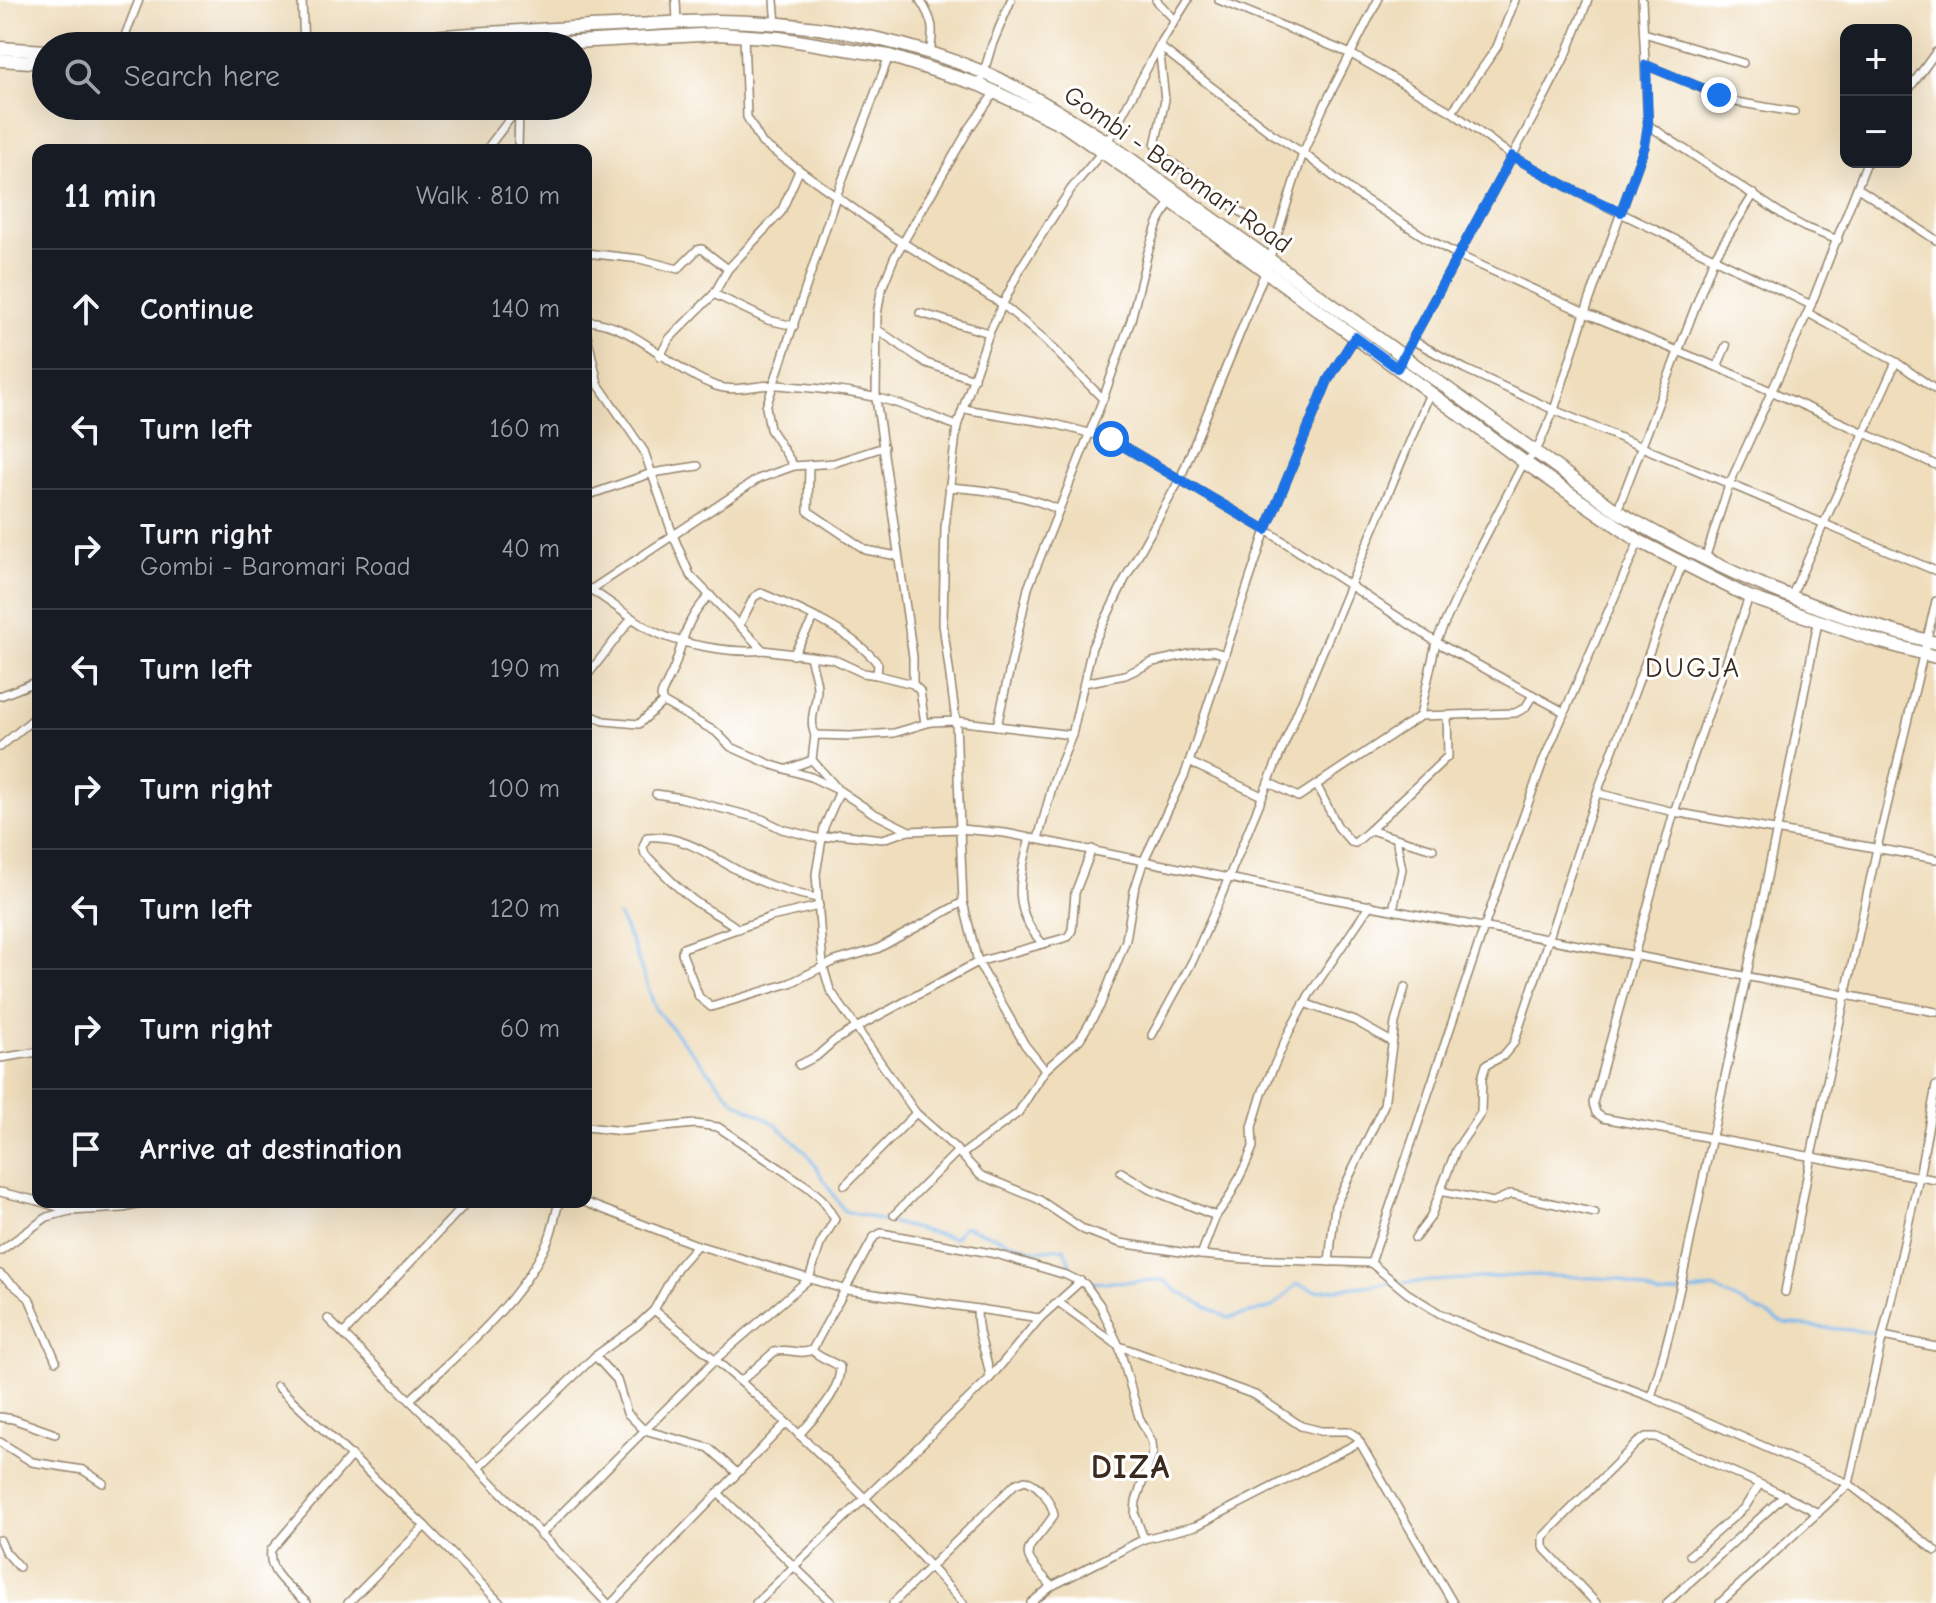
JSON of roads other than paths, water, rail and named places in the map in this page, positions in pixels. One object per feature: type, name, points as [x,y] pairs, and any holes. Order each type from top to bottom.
[{"type":"main road","name":"Gombi - Baromari Road","points":[[522,32],[677,22],[776,24],[836,31],[930,54],[982,79],[1045,103],[1639,541],[1749,597],[1818,622],[1931,648]]},
{"type":"main road","name":"Gombi - Baromari Road","points":[[592,42],[718,34],[806,41],[889,56],[982,79],[995,92],[1104,147]]},
{"type":"main road","points":[[0,48],[32,50]]},
{"type":"main road","points":[[0,60],[32,62]]},
{"type":"main road","name":"Gombi - Baromari Road","points":[[1267,264],[1355,337],[1400,362],[1430,393],[1617,511],[1705,559],[1790,599],[1931,648]]},
{"type":"street","points":[[126,32],[139,0]]},
{"type":"street","points":[[302,0],[303,32]]},
{"type":"street","points":[[676,0],[677,22]]},
{"type":"street","points":[[774,0],[776,24]]},
{"type":"street","points":[[920,0],[932,19],[930,54]]},
{"type":"street","points":[[1005,0],[1005,13]]},
{"type":"street","points":[[982,79],[1011,0]]},
{"type":"street","points":[[1156,0],[1174,19]]},
{"type":"street","points":[[1045,1070],[1025,1045],[978,962],[963,902],[956,721],[943,624],[945,527],[957,426],[1002,304],[1042,231],[1104,147],[1174,19],[1188,0]]},
{"type":"street","points":[[1219,0],[1351,54],[1452,112],[1512,156],[1809,309],[1936,390]]},
{"type":"street","points":[[1043,944],[1023,915],[1019,885],[1072,735],[1092,647],[1180,479],[1267,264],[1303,153],[1378,0]]},
{"type":"street","points":[[1452,112],[1497,47],[1515,0]]},
{"type":"street","points":[[1400,362],[1567,53],[1588,0]]},
{"type":"street","points":[[1420,716],[1436,642],[1478,551],[1554,410],[1585,313],[1640,166],[1648,125],[1642,0]]},
{"type":"street","points":[[1644,33],[1743,63]]},
{"type":"street","points":[[744,36],[747,117],[762,143],[836,197],[1002,304],[1044,339],[1103,399]]},
{"type":"street","points":[[1159,46],[1353,192],[1460,256],[1585,313],[1771,389],[1936,465]]},
{"type":"street","points":[[1159,46],[1165,100],[1155,145],[1159,153],[1245,215],[1275,242]]},
{"type":"street","points":[[1912,85],[1936,52]]},
{"type":"street","points":[[794,466],[766,418],[766,407],[836,197],[889,56]]},
{"type":"street","points":[[1646,65],[1736,102],[1794,112]]},
{"type":"street","points":[[913,684],[913,657],[876,398],[877,315],[888,271],[969,129],[995,92]]},
{"type":"street","points":[[491,144],[509,120]]},
{"type":"street","points":[[518,144],[519,120]]},
{"type":"street","points":[[1648,125],[1804,227],[1838,240]]},
{"type":"street","points":[[1705,559],[1729,485],[1809,309],[1865,168]]},
{"type":"street","points":[[660,356],[677,330],[714,294],[728,269],[781,212],[799,171]]},
{"type":"street","points":[[1858,188],[1936,240]]},
{"type":"street","points":[[1617,511],[1714,258],[1754,194]]},
{"type":"street","points":[[997,726],[1028,588],[1103,399],[1131,320],[1158,223],[1174,196]]},
{"type":"street","points":[[592,254],[627,257],[678,269],[697,250],[702,249],[728,269]]},
{"type":"street","points":[[714,294],[768,320],[794,326]]},
{"type":"street","points":[[920,313],[989,333]]},
{"type":"street","points":[[592,322],[612,324],[660,356],[718,387],[741,389],[774,385],[876,398],[957,426]]},
{"type":"street","points":[[878,330],[926,363],[974,379]]},
{"type":"street","points":[[894,1215],[959,1154],[1018,1113],[1045,1070],[1080,1039],[1100,1006],[1126,940],[1134,891],[1144,860],[1189,762],[1266,530],[1328,380],[1355,337]]},
{"type":"street","points":[[1412,340],[1465,369],[1554,410],[1936,571]]},
{"type":"street","points":[[1717,367],[1726,346]]},
{"type":"street","points":[[592,357],[598,384],[644,451],[690,575],[763,650]]},
{"type":"street","points":[[1790,599],[1896,362]]},
{"type":"street","points":[[592,383],[598,384]]},
{"type":"street","points":[[1152,1035],[1193,960],[1430,393]]},
{"type":"street","points":[[964,409],[1111,439],[1266,530],[1436,642],[1564,712]]},
{"type":"street","points":[[592,587],[758,479],[794,466],[834,463],[884,447]]},
{"type":"street","points":[[809,465],[808,511],[866,550],[897,556]]},
{"type":"street","points":[[592,494],[652,473],[698,466]]},
{"type":"street","points":[[949,487],[1043,502],[1059,510]]},
{"type":"street","points":[[1371,1263],[1544,759],[1639,541]]},
{"type":"street","points":[[1415,1238],[1430,1218],[1456,1150],[1481,1113],[1482,1078],[1486,1065],[1503,1056],[1514,1043],[1597,793],[1682,564]]},
{"type":"street","points":[[592,593],[656,632],[681,640],[749,652],[763,650],[833,659],[863,673],[913,684],[920,691],[925,723]]},
{"type":"street","points":[[740,624],[757,593],[814,618],[856,643],[878,664],[877,675]]},
{"type":"street","points":[[710,595],[690,620],[681,640],[675,664],[661,696],[663,702],[716,732],[731,747],[840,791],[873,813],[909,831]]},
{"type":"street","points":[[1749,597],[1674,812],[1593,1103],[1596,1113],[1603,1118],[1936,1180]]},
{"type":"street","points":[[1785,1292],[1877,848],[1931,648],[1936,601]]},
{"type":"street","points":[[592,669],[632,618]]},
{"type":"street","points":[[793,655],[814,618]]},
{"type":"street","points":[[1651,1397],[1682,1288],[1748,978],[1818,622]]},
{"type":"street","points":[[1084,683],[1125,675],[1153,662],[1199,652],[1213,651],[1225,655]]},
{"type":"street","points":[[810,656],[817,689],[812,716],[815,735],[812,760],[840,791]]},
{"type":"street","points":[[0,696],[32,683]]},
{"type":"street","points":[[1268,782],[1298,797],[1420,716],[1520,712],[1533,695]]},
{"type":"street","points":[[592,716],[604,721],[639,724],[663,702]]},
{"type":"street","points":[[1317,786],[1338,827],[1355,843],[1448,756],[1447,715]]},
{"type":"street","points":[[0,747],[32,720]]},
{"type":"street","points":[[815,735],[894,733],[925,723],[956,721],[1072,735]]},
{"type":"street","points":[[787,769],[812,760]]},
{"type":"street","points":[[1189,762],[1262,796]]},
{"type":"street","points":[[840,791],[821,839],[816,874],[823,966],[830,990],[916,1113],[980,1175],[1038,1199],[1084,1230],[1120,1243],[1247,1259],[1371,1263],[1407,1293],[1439,1313],[1482,1333],[1651,1397],[1849,1484],[1936,1551]]},
{"type":"street","points":[[1597,793],[1674,812],[1936,859]]},
{"type":"street","points":[[656,794],[762,819],[782,829],[821,839],[839,834],[882,839],[909,831],[960,829],[1005,833],[1632,956],[1936,1012]]},
{"type":"street","points":[[1370,830],[1433,849]]},
{"type":"street","points":[[738,929],[681,891],[645,854],[644,840],[651,836],[675,839],[701,849],[758,880],[818,902]]},
{"type":"street","points":[[1393,910],[1402,869],[1396,838]]},
{"type":"street","points":[[799,1065],[856,1028],[978,962],[1068,937],[1072,930],[1075,893],[1092,849]]},
{"type":"street","points":[[818,902],[683,948],[682,953],[699,997],[711,1007],[790,983],[823,966],[877,949],[963,902]]},
{"type":"street","points":[[1201,1255],[1216,1216],[1229,1198],[1253,1147],[1252,1127],[1263,1091],[1304,1003],[1370,905]]},
{"type":"street","points":[[1329,1262],[1335,1206],[1384,1105],[1392,1042],[1405,987]]},
{"type":"street","points":[[1304,1003],[1355,1021],[1392,1042]]},
{"type":"street","points":[[0,1058],[32,1053]]},
{"type":"street","points":[[1720,1603],[1849,1484],[1919,1177],[1936,1086]]},
{"type":"street","points":[[845,1185],[916,1113]]},
{"type":"street","points":[[540,1535],[716,1359],[809,1279],[820,1245],[835,1219],[822,1199],[808,1187],[718,1127],[707,1124],[623,1131],[592,1128]]},
{"type":"street","points":[[1121,1172],[1149,1189],[1216,1216]]},
{"type":"street","points":[[1440,1191],[1493,1202],[1511,1194],[1595,1213]]},
{"type":"street","points":[[0,1192],[32,1200]]},
{"type":"street","points":[[592,1205],[697,1245],[847,1290],[1040,1318]]},
{"type":"street","points":[[60,1208],[70,1211]]},
{"type":"street","points":[[0,1251],[47,1217],[70,1211],[123,1208]]},
{"type":"street","points":[[343,1334],[461,1208]]},
{"type":"street","points":[[410,1400],[504,1307],[527,1278],[548,1242],[557,1208]]},
{"type":"street","points":[[741,1381],[774,1352],[806,1353],[812,1350],[874,1237],[881,1233],[996,1254],[1081,1281],[1100,1305],[1119,1346],[1139,1417],[1152,1442],[1153,1452],[1136,1501],[1135,1515],[1144,1539]]},
{"type":"street","points":[[478,1468],[595,1356],[654,1310],[677,1268],[697,1245]]},
{"type":"street","points":[[0,1274],[29,1298],[56,1361]]},
{"type":"street","points":[[756,1603],[990,1378],[1040,1318],[1081,1281]]},
{"type":"street","points":[[1058,1302],[1119,1346],[1255,1395],[1301,1426],[1321,1431],[1348,1431],[1360,1442],[1453,1603]]},
{"type":"street","points":[[654,1310],[716,1359],[799,1435],[963,1603]]},
{"type":"street","points":[[977,1310],[977,1332],[988,1359],[990,1378]]},
{"type":"street","points":[[328,1319],[610,1603],[786,1423]]},
{"type":"street","points":[[1883,1336],[1936,1347]]},
{"type":"street","points":[[799,1435],[832,1393],[840,1373],[840,1367],[812,1350]]},
{"type":"street","points":[[595,1356],[617,1380],[627,1413],[644,1430],[709,1448],[737,1473]]},
{"type":"street","points":[[277,1386],[425,1526],[500,1603]]},
{"type":"street","points":[[0,1417],[55,1434]]},
{"type":"street","points":[[1596,1603],[1541,1542],[1646,1437],[1656,1437],[1818,1513]]},
{"type":"street","points":[[0,1442],[32,1462],[83,1470],[103,1483]]},
{"type":"street","points":[[1031,1603],[1052,1586],[1144,1539],[1196,1526],[1360,1442]]},
{"type":"street","points":[[307,1603],[273,1570],[269,1561],[271,1550],[352,1455]]},
{"type":"street","points":[[893,1603],[1015,1484],[1025,1480],[1033,1482],[1052,1505],[1054,1515],[1031,1542],[1026,1553],[1028,1561],[1052,1586]]},
{"type":"street","points":[[1690,1555],[1745,1507],[1759,1485]]},
{"type":"street","points":[[718,1493],[832,1603]]},
{"type":"street","points":[[1667,1603],[1785,1495]]},
{"type":"street","points":[[348,1603],[425,1526]]},
{"type":"street","points":[[0,1540],[19,1567]]},
{"type":"waterway","points":[[619,916],[656,1010],[733,1100],[774,1123],[807,1153],[844,1211],[954,1238],[964,1226],[1036,1251],[1064,1248],[1071,1267],[1081,1278]]},
{"type":"waterway","points":[[1400,1283],[1531,1275],[1619,1279],[1660,1296],[1714,1288],[1785,1324],[1881,1333]]},
{"type":"waterway","points":[[1087,1283],[1164,1280],[1177,1291],[1228,1318],[1272,1308],[1297,1284],[1317,1291],[1392,1283]]},
{"type":"district","name":"DUGJA","points":[[1693,667]]},
{"type":"district","name":"DIZA","points":[[1131,1466]]}]
